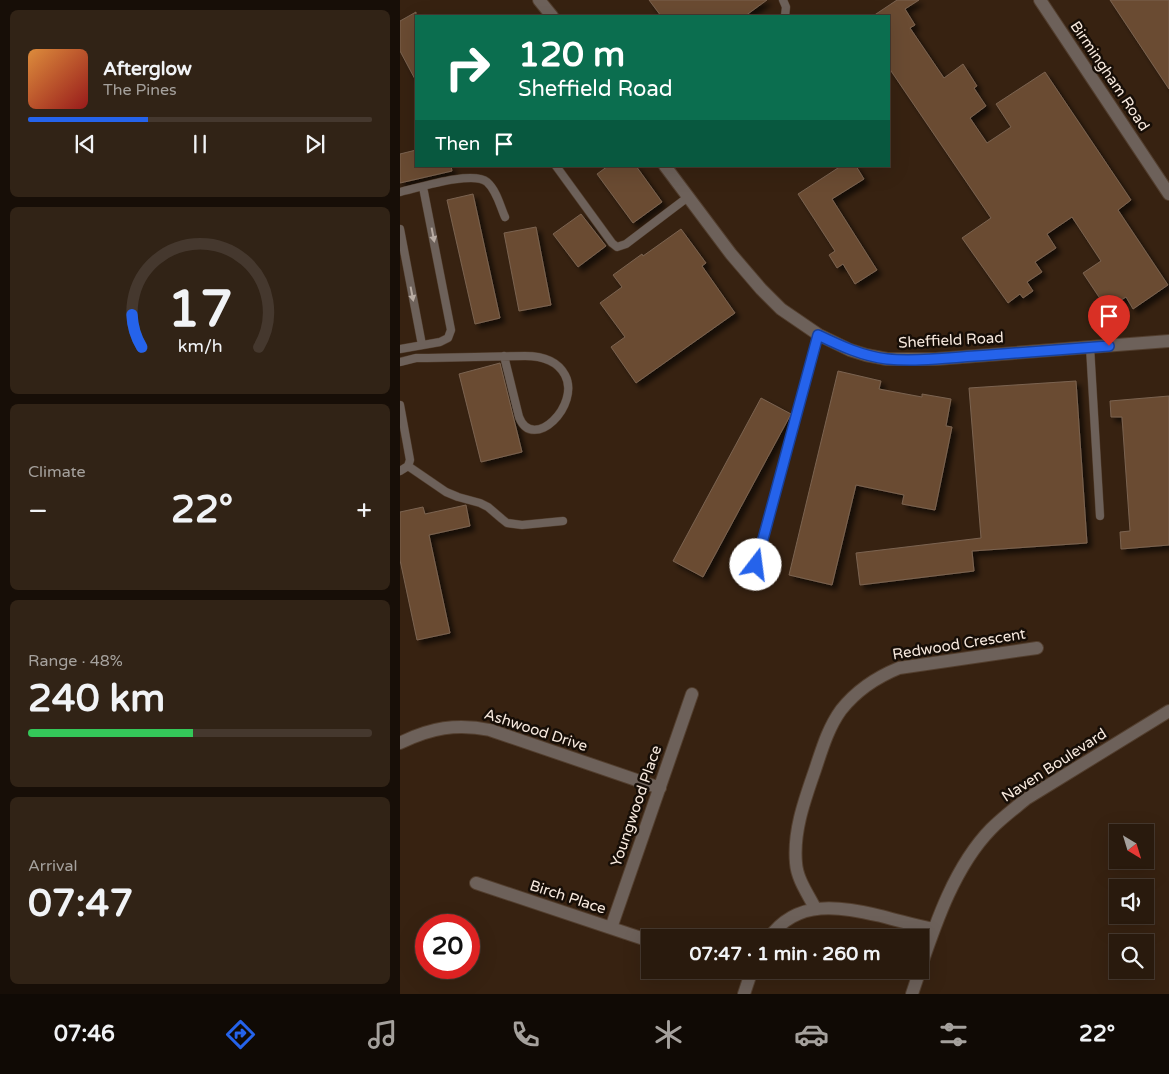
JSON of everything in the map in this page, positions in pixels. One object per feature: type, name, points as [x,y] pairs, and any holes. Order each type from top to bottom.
[{"type":"street","points":[[539,0],[551,15]]},
{"type":"street","name":"Birmingham Road","points":[[1040,0],[1169,194]]},
{"type":"street","name":"Sheffield Road","points":[[666,167],[731,254],[781,309],[818,335],[850,350],[887,359],[936,359],[1169,341]]},
{"type":"street","name":"Redwood Crescent","points":[[815,908],[798,875],[796,837],[803,805],[824,745],[841,711],[873,681],[899,668],[1037,648]]},
{"type":"street","name":"Youngwood Place","points":[[611,928],[692,694]]},
{"type":"street","name":"Naven Boulevard","points":[[929,942],[947,896],[976,847],[990,830],[1026,799],[1169,711]]},
{"type":"street","name":"Ashwood Drive","points":[[400,743],[444,728],[474,726],[660,788]]},
{"type":"street","name":"Birch Place","points":[[476,883],[641,938]]},
{"type":"street","points":[[777,929],[792,916],[815,908],[833,908],[853,910],[933,929]]},
{"type":"street","points":[[744,994],[749,979]]},
{"type":"street","name":"Naven Boulevard","points":[[912,994],[917,979]]},
{"type":"lane","points":[[783,0],[786,7],[785,15]]},
{"type":"lane","points":[[557,167],[612,243],[617,247],[626,244],[688,197]]},
{"type":"lane","points":[[400,192],[463,178],[485,180],[495,193],[505,217]]},
{"type":"lane","points":[[400,349],[445,341],[450,336],[451,330],[423,187]]},
{"type":"lane","points":[[400,228],[422,345]]},
{"type":"lane","points":[[756,565],[818,335]]},
{"type":"lane","points":[[1090,347],[1100,516]]},
{"type":"lane","points":[[400,362],[416,358],[504,356],[538,357],[552,362],[562,370],[567,378],[569,387],[566,403],[554,421],[545,427],[535,430],[527,429],[522,425],[504,356]]},
{"type":"lane","points":[[400,405],[409,463],[446,492],[488,507],[507,523],[522,525],[563,521]]},
{"type":"lane","points":[[400,472],[409,463]]},
{"type":"building","points":[[649,0],[767,0],[746,15],[660,15]]},
{"type":"building","points":[[897,0],[919,0],[905,9],[915,25],[910,28],[944,78],[963,64],[977,86],[974,88],[986,106],[970,118],[987,143],[1011,127],[996,104],[1045,72],[1131,200],[1118,210],[1168,285],[1133,309],[1126,297],[1107,309],[1083,273],[1101,261],[1072,217],[1047,234],[1056,248],[1035,262],[1042,272],[1027,282],[1033,291],[1023,298],[1020,294],[1008,303],[962,238],[991,218],[890,69],[890,15],[874,15]]},
{"type":"building","points":[[1110,0],[1169,0],[1169,89]]},
{"type":"building","points":[[416,12],[415,79],[400,51],[400,21]]},
{"type":"building","points":[[415,150],[415,167],[451,167],[452,171],[400,183],[400,154]]},
{"type":"building","points":[[607,167],[637,167],[662,202],[633,223],[597,174]]},
{"type":"building","points":[[839,167],[857,167],[864,179],[832,199],[877,270],[855,284],[843,264],[837,268],[829,255],[835,251],[798,194]]},
{"type":"building","points":[[473,194],[500,318],[475,324],[447,200]]},
{"type":"building","points":[[581,214],[606,246],[578,267],[553,234]]},
{"type":"building","points":[[536,227],[551,305],[519,311],[504,233]]},
{"type":"building","points":[[681,229],[706,263],[702,266],[735,313],[636,383],[611,347],[625,337],[600,303],[622,287],[613,275]]},
{"type":"building","points":[[500,363],[522,452],[481,462],[459,374]]},
{"type":"building","points":[[838,371],[881,381],[879,389],[922,397],[922,394],[951,399],[946,426],[952,427],[935,510],[902,504],[904,495],[856,485],[832,585],[789,575]]},
{"type":"building","points":[[1076,381],[1087,543],[972,551],[974,571],[860,585],[856,553],[981,538],[969,388]]},
{"type":"building","points":[[1169,396],[1169,545],[1121,549],[1120,532],[1130,531],[1122,417],[1111,417],[1110,401]]},
{"type":"building","points":[[761,398],[791,414],[703,577],[673,561]]},
{"type":"building","points":[[466,505],[470,526],[429,535],[450,633],[417,640],[400,560],[400,512],[423,507],[425,514]]},
{"type":"route","points":[[756,565],[818,335],[850,350],[866,355],[906,360],[1109,346]]}]
